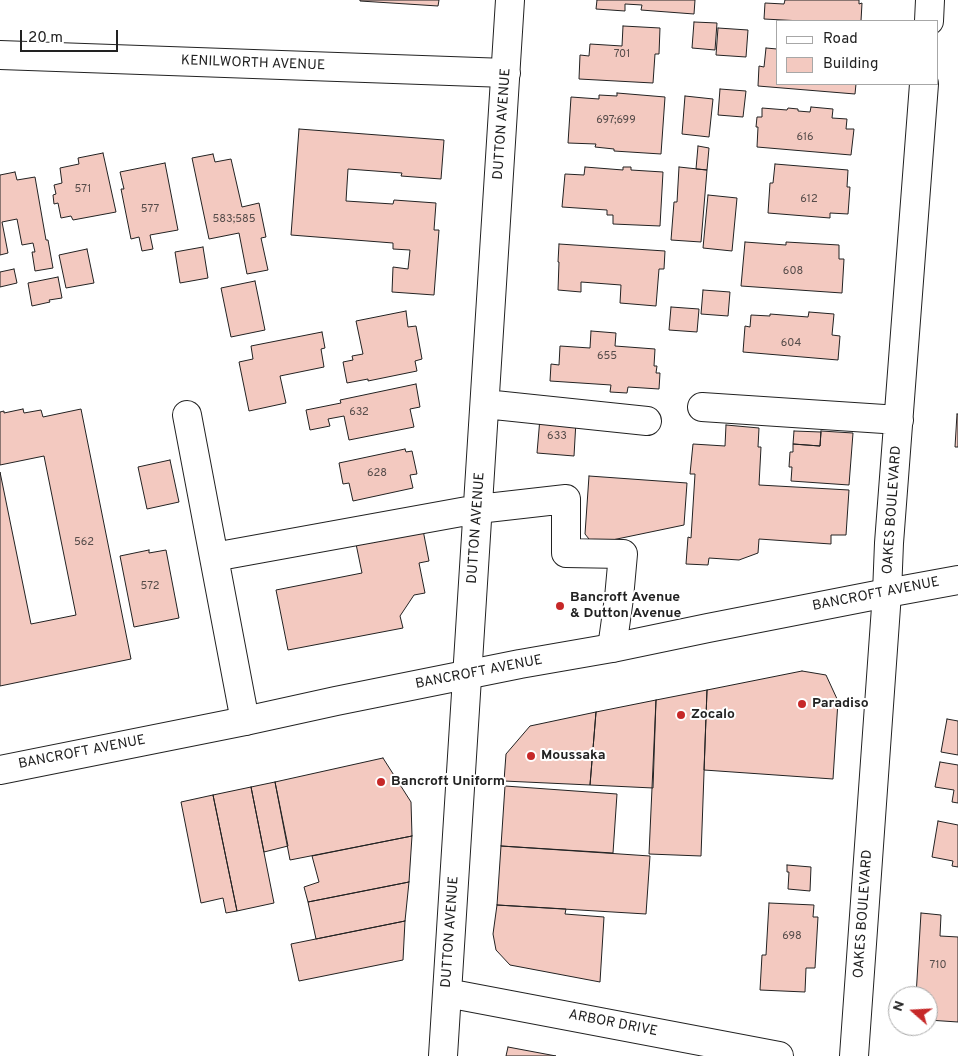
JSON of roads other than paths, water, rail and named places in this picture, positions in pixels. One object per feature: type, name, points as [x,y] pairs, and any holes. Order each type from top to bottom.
[{"type":"street","name":"DUTTON AVENUE","points":[[443,1056],[510,0]]},
{"type":"street","points":[[929,20],[930,0]]},
{"type":"street","name":"KENILWORTH AVENUE","points":[[0,55],[506,73]]},
{"type":"street","name":"OAKES BOULEVARD","points":[[854,1056],[889,543],[924,85]]},
{"type":"street","points":[[484,404],[647,421]]},
{"type":"street","points":[[702,407],[899,420]]},
{"type":"street","points":[[187,414],[245,721]]},
{"type":"street","points":[[214,557],[478,509],[566,499],[566,553],[623,554],[612,648]]},
{"type":"street","name":"BANCROFT AVENUE","points":[[0,770],[520,664],[612,648],[958,580]]},
{"type":"street","name":"ARBOR DRIVE","points":[[447,993],[779,1056]]},
{"type":"place","name":"Bancroft Avenue & Dutton Avenue","points":[[560,606]]},
{"type":"place","name":"Paradiso","points":[[802,704]]},
{"type":"place","name":"Zocalo","points":[[681,715]]},
{"type":"place","name":"Moussaka","points":[[531,756]]},
{"type":"place","name":"Bancroft Uniform","points":[[381,782]]}]
